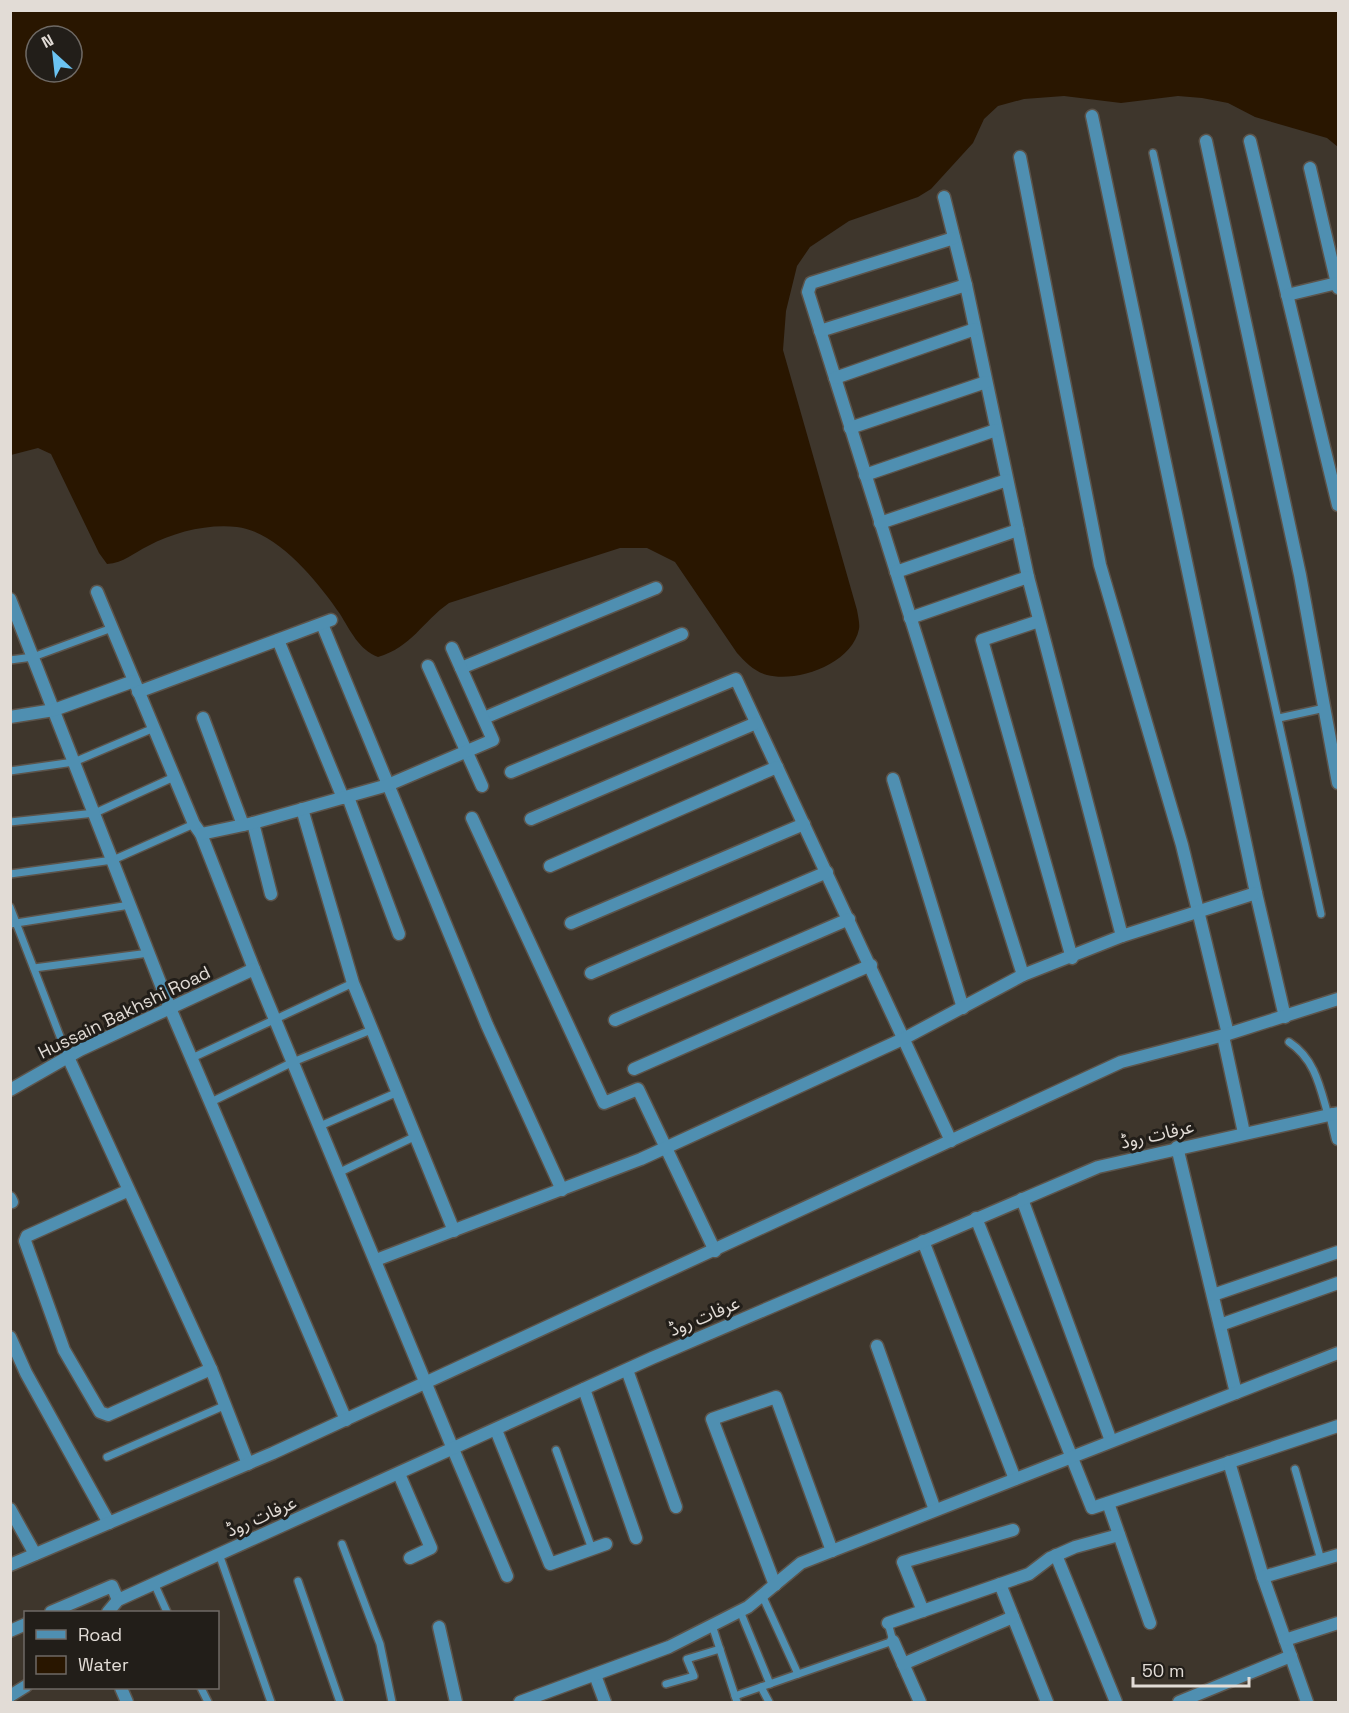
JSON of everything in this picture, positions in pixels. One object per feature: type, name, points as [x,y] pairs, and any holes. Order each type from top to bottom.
[{"type":"street","points":[[1092,116],[1256,893],[1285,1017]]},
{"type":"street","points":[[1206,141],[1300,574],[1338,783]]},
{"type":"street","points":[[1250,141],[1338,505]]},
{"type":"street","points":[[1020,158],[1100,565],[1182,845],[1226,1035],[1244,1133]]},
{"type":"street","points":[[1287,295],[1338,286],[1310,168]]},
{"type":"street","points":[[944,197],[966,285],[1028,577],[1122,936]]},
{"type":"street","points":[[954,238],[811,283],[808,292],[1023,975]]},
{"type":"street","points":[[820,331],[966,285]]},
{"type":"street","points":[[835,378],[975,329]]},
{"type":"street","points":[[850,428],[986,382]]},
{"type":"street","points":[[865,475],[996,430]]},
{"type":"street","points":[[880,523],[1007,480]]},
{"type":"street","points":[[896,572],[1018,530]]},
{"type":"street","points":[[910,618],[1028,577]]},
{"type":"street","points":[[461,668],[656,588]]},
{"type":"street","points":[[97,592],[507,1576]]},
{"type":"street","points":[[11,603],[170,1008],[346,1420]]},
{"type":"street","points":[[1039,621],[982,640],[1072,958]]},
{"type":"street","points":[[10,717],[54,710],[136,686],[326,622],[388,784],[487,1025],[562,1190]]},
{"type":"street","points":[[484,718],[682,633]]},
{"type":"street","points":[[278,640],[346,798],[399,934]]},
{"type":"street","points":[[197,829],[248,824],[346,798],[388,784],[494,740],[452,648]]},
{"type":"street","points":[[428,666],[482,786]]},
{"type":"street","points":[[511,772],[736,679],[951,1141]]},
{"type":"street","points":[[203,718],[248,824],[271,894]]},
{"type":"street","points":[[531,819],[756,723]]},
{"type":"street","points":[[550,866],[777,767]]},
{"type":"street","points":[[893,779],[963,1008]]},
{"type":"street","points":[[302,809],[353,983],[454,1231]]},
{"type":"street","points":[[472,818],[604,1103],[638,1089],[715,1251]]},
{"type":"street","points":[[571,923],[804,824]]},
{"type":"street","points":[[591,973],[827,872]]},
{"type":"street","points":[[376,1260],[562,1190],[665,1148],[905,1038],[1023,975],[1072,958],[1122,936],[1256,893]]},
{"type":"street","points":[[615,1020],[849,919]]},
{"type":"street","points":[[634,1069],[871,965]]},
{"type":"street","name":"Hussain Bakhshi Road","points":[[11,1088],[68,1057],[254,969]]},
{"type":"street","points":[[10,1565],[249,1464],[1121,1062],[1226,1035],[1338,999]]},
{"type":"street","points":[[68,1057],[211,1369],[249,1464]]},
{"type":"street","points":[[1333,1114],[1338,1139]]},
{"type":"street","name":"عرفات روڈ","points":[[109,1611],[118,1600],[154,1583],[584,1389],[1098,1167],[1177,1147],[1333,1114]]},
{"type":"street","points":[[1177,1147],[1236,1393]]},
{"type":"street","points":[[128,1191],[27,1236],[25,1241],[64,1350],[100,1412],[108,1415],[211,1369]]},
{"type":"street","points":[[1022,1199],[1112,1441]]},
{"type":"street","points":[[976,1218],[1092,1508],[1338,1426]]},
{"type":"street","points":[[923,1241],[1015,1479]]},
{"type":"street","points":[[1213,1295],[1338,1252]]},
{"type":"street","points":[[1220,1325],[1338,1283]]},
{"type":"street","points":[[10,1337],[26,1373],[109,1523]]},
{"type":"street","points":[[877,1346],[934,1510]]},
{"type":"street","points":[[520,1702],[669,1647],[740,1611],[801,1563],[1338,1353]]},
{"type":"street","points":[[627,1370],[676,1507]]},
{"type":"street","points":[[584,1389],[636,1538]]},
{"type":"street","points":[[775,1585],[712,1419],[776,1397],[832,1551]]},
{"type":"street","points":[[496,1430],[550,1564],[606,1544]]},
{"type":"street","points":[[1229,1462],[1263,1577],[1307,1702]]},
{"type":"street","points":[[399,1474],[431,1548],[410,1558]]},
{"type":"street","points":[[1107,1503],[1150,1623]]},
{"type":"street","points":[[11,1512],[35,1554]]},
{"type":"street","points":[[923,1611],[903,1562],[1013,1530]]},
{"type":"street","points":[[888,1623],[1029,1574],[1056,1555],[1119,1535]]},
{"type":"street","points":[[1056,1555],[1116,1702]]},
{"type":"street","points":[[1263,1577],[1338,1555]]},
{"type":"street","points":[[1000,1584],[1047,1702]]},
{"type":"street","points":[[53,1611],[112,1586],[118,1600]]},
{"type":"street","points":[[903,1664],[1013,1617]]},
{"type":"street","points":[[1286,1640],[1338,1623]]},
{"type":"street","points":[[10,1631],[24,1625]]},
{"type":"street","points":[[439,1627],[456,1702]]},
{"type":"street","points":[[893,1641],[920,1702]]},
{"type":"street","points":[[1179,1702],[1291,1656]]},
{"type":"street","points":[[595,1674],[605,1702]]},
{"type":"street","points":[[11,1699],[24,1688]]},
{"type":"lane","points":[[1153,153],[1321,914]]},
{"type":"lane","points":[[10,660],[33,657],[112,628]]},
{"type":"lane","points":[[1279,718],[1325,708]]},
{"type":"lane","points":[[10,771],[74,762],[154,728]]},
{"type":"lane","points":[[10,822],[94,813],[174,777]]},
{"type":"lane","points":[[10,874],[112,860],[197,829]]},
{"type":"lane","points":[[14,924],[130,905]]},
{"type":"lane","points":[[10,907],[14,924],[34,968],[68,1057]]},
{"type":"lane","points":[[34,968],[149,953]]},
{"type":"lane","points":[[192,1058],[275,1017],[353,983]]},
{"type":"lane","points":[[211,1102],[293,1062],[371,1030]]},
{"type":"lane","points":[[1289,1042],[1301,1050],[1310,1062],[1333,1114]]},
{"type":"lane","points":[[320,1126],[398,1092]]},
{"type":"lane","points":[[340,1172],[416,1136]]},
{"type":"lane","points":[[107,1457],[226,1405]]},
{"type":"lane","points":[[556,1450],[592,1550]]},
{"type":"lane","points":[[1295,1469],[1321,1560]]},
{"type":"lane","points":[[342,1544],[380,1644],[392,1702]]},
{"type":"lane","points":[[219,1554],[271,1702]]},
{"type":"lane","points":[[298,1581],[340,1702]]},
{"type":"lane","points":[[154,1583],[167,1611]]},
{"type":"lane","points":[[762,1595],[798,1674]]},
{"type":"lane","points":[[740,1611],[770,1684]]},
{"type":"lane","points":[[712,1625],[736,1699],[761,1687],[893,1641],[888,1623]]},
{"type":"lane","points":[[666,1684],[694,1676],[687,1659],[720,1649]]},
{"type":"lane","points":[[761,1687],[769,1702]]},
{"type":"water","points":[[11,10],[1338,11],[1338,147],[1327,138],[1255,117],[1228,103],[1202,98],[1178,96],[1121,103],[1064,96],[1024,99],[998,106],[984,119],[973,143],[931,189],[918,197],[849,221],[810,247],[797,266],[786,311],[783,350],[857,610],[859,627],[854,641],[846,652],[822,668],[793,676],[779,677],[758,672],[737,653],[675,562],[647,548],[620,548],[449,603],[408,641],[390,653],[378,657],[360,645],[331,601],[296,560],[267,538],[252,531],[225,526],[191,530],[148,546],[123,560],[107,564],[99,553],[51,454],[38,448],[11,455]]}]
